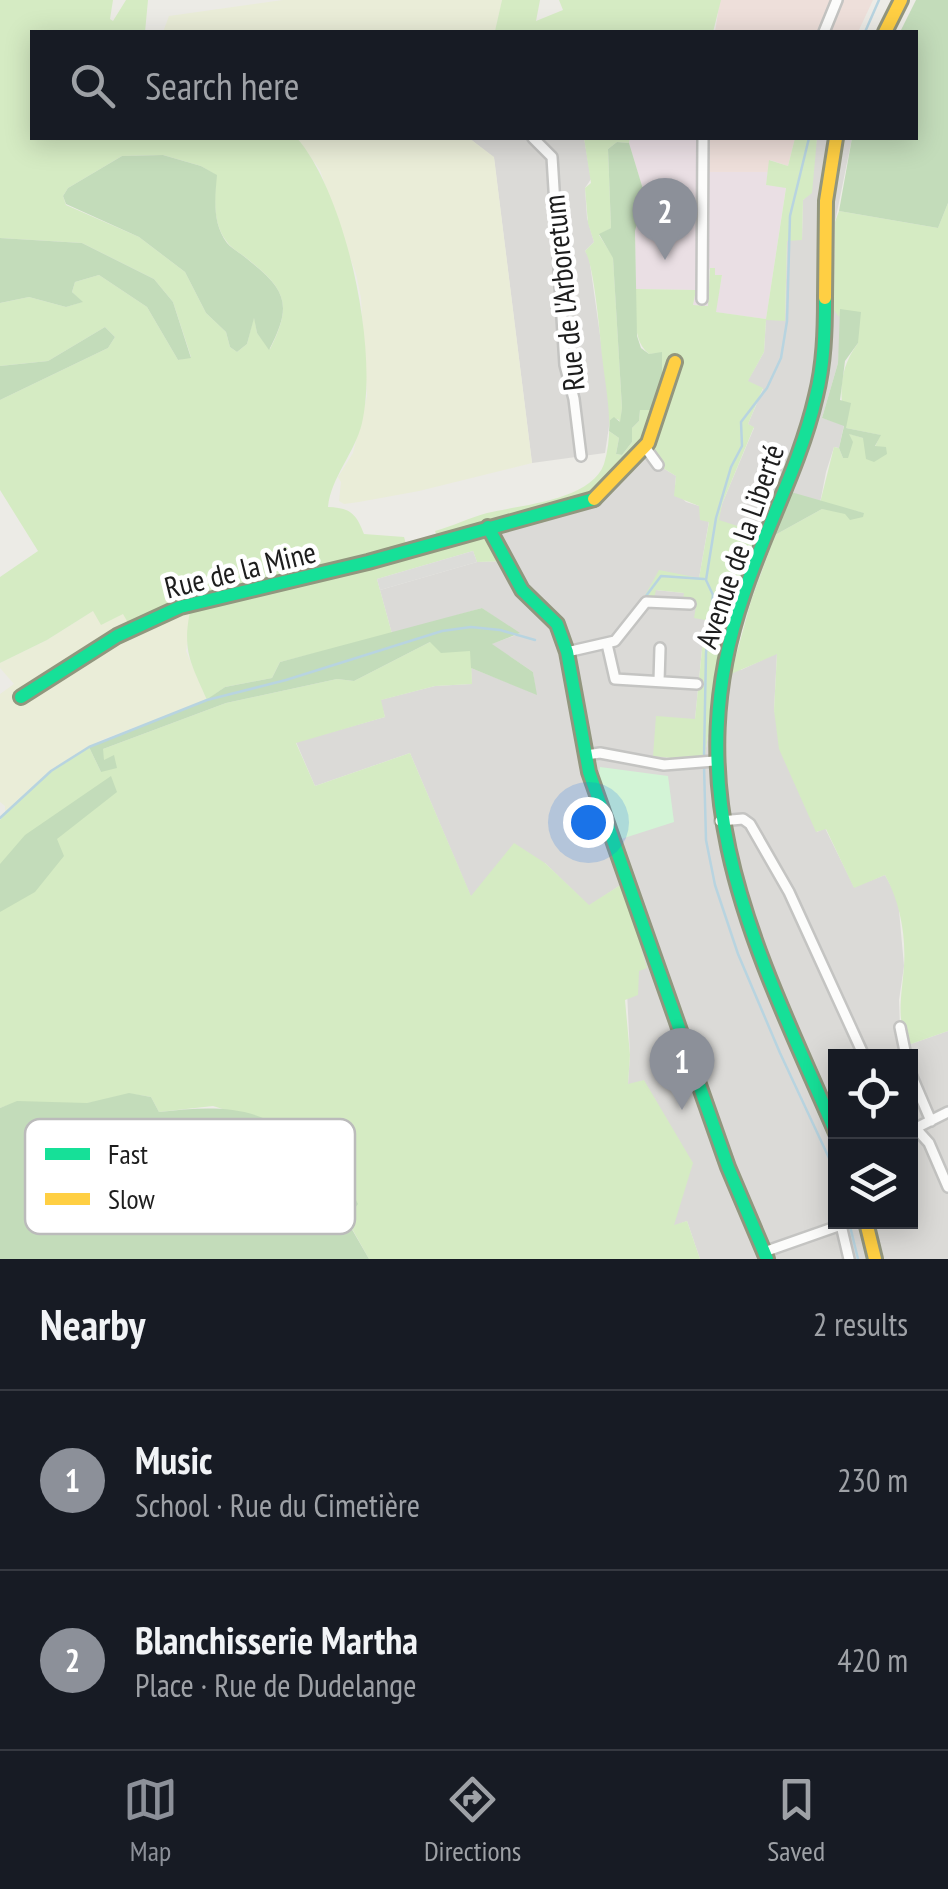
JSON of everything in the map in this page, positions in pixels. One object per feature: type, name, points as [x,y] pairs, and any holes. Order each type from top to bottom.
[{"type":"street","points":[[825,30],[838,0]]},
{"type":"street","points":[[886,30],[901,0]]},
{"type":"street","name":"Rue de l'Arboretum","points":[[535,140],[552,157],[565,365],[574,399],[580,456]]},
{"type":"street","points":[[702,299],[703,140]]},
{"type":"street","name":"Avenue de la Liberté","points":[[828,1115],[750,936],[734,889],[720,822],[714,761],[718,698],[733,627],[818,391],[823,340],[823,208],[835,140]]},
{"type":"street","name":"Rue de la Mine","points":[[21,697],[157,616],[244,591],[372,562],[600,497],[645,448],[649,431],[664,404],[675,362]]},
{"type":"street","points":[[645,448],[658,466]]},
{"type":"street","points":[[488,527],[522,590],[557,624],[567,652],[592,784],[728,1167],[765,1255],[840,1225],[849,1259]]},
{"type":"street","points":[[567,652],[615,641],[646,602],[690,604]]},
{"type":"street","points":[[607,644],[615,679],[698,684]]},
{"type":"street","points":[[659,682],[660,648]]},
{"type":"street","points":[[586,755],[600,753],[656,764],[714,761]]},
{"type":"street","points":[[720,822],[743,819],[750,824],[788,892],[861,1049]]},
{"type":"street","points":[[900,1028],[904,1049]]},
{"type":"street","points":[[918,1091],[931,1121]]},
{"type":"street","points":[[918,1124],[948,1112]]},
{"type":"street","points":[[918,1130],[934,1152],[948,1187]]},
{"type":"street","points":[[868,1229],[876,1259]]},
{"type":"shaded area","points":[[720,0],[873,0],[859,30],[715,30]]},
{"type":"shaded area","points":[[472,140],[584,140],[591,179],[585,188],[587,218],[594,242],[585,251],[611,413],[605,453],[532,463],[494,158]]},
{"type":"shaded area","points":[[703,140],[794,140],[788,166],[770,160],[768,172],[704,172]]},
{"type":"shaded area","points":[[703,140],[704,172],[768,172],[766,185],[786,187],[766,319],[715,312],[722,276],[715,275],[715,269],[709,269],[709,306],[693,305],[695,290],[636,289],[635,231],[638,220],[649,209],[629,143]]},
{"type":"shaded area","points":[[817,140],[852,140],[835,222],[842,319],[838,363],[822,418],[844,425],[839,448],[834,447],[820,503],[791,492],[734,657],[741,670],[777,653],[774,710],[817,832],[825,828],[854,887],[885,875],[898,899],[904,966],[900,1027],[911,1044],[948,1031],[948,1259],[700,1259],[687,1221],[674,1226],[628,1085],[622,884],[589,906],[545,863],[471,897],[410,753],[315,786],[296,742],[385,717],[380,700],[435,686],[472,684],[471,668],[536,694],[533,672],[491,644],[519,634],[482,608],[392,634],[380,590],[477,562],[504,561],[488,527],[588,503],[645,447],[658,465],[676,476],[679,495],[699,506],[709,521],[699,578],[649,590],[645,596],[655,590],[684,593],[705,619],[695,719],[665,759],[705,754],[726,626],[758,533],[718,521],[754,428],[748,424],[763,389],[747,382],[764,352],[766,319],[785,320],[787,240],[802,239],[803,200],[809,193]]},
{"type":"shaded area","points":[[473,551],[477,562],[380,590],[377,579]]},
{"type":"green space","points":[[0,0],[113,0],[113,21],[126,0],[148,0],[145,30],[30,30],[30,140],[298,140],[315,164],[344,234],[362,315],[366,355],[362,423],[328,507],[351,513],[364,534],[404,537],[406,544],[402,550],[439,542],[435,531],[474,517],[553,499],[585,486],[604,464],[609,431],[619,438],[616,454],[622,455],[632,442],[632,428],[639,421],[640,409],[652,410],[662,379],[662,353],[649,354],[639,341],[636,289],[696,290],[693,305],[708,306],[710,268],[715,268],[715,275],[722,275],[716,312],[766,319],[786,188],[766,185],[769,160],[788,166],[794,140],[817,140],[812,193],[803,200],[802,240],[787,241],[785,321],[766,320],[764,352],[748,381],[763,388],[748,424],[754,427],[719,520],[759,533],[726,626],[705,755],[680,759],[653,756],[656,716],[695,719],[705,620],[694,618],[696,606],[683,599],[684,593],[656,590],[654,598],[644,597],[659,570],[699,578],[709,522],[700,520],[699,506],[674,496],[676,476],[658,465],[645,448],[605,491],[588,503],[488,527],[505,561],[477,562],[473,551],[377,579],[392,634],[280,662],[272,678],[225,687],[207,700],[189,654],[191,606],[131,628],[123,614],[101,625],[93,611],[0,663],[0,577],[38,551],[0,490],[0,400],[108,348],[115,337],[105,327],[48,361],[0,366],[0,303],[29,297],[66,307],[82,302],[72,292],[75,282],[99,275],[147,307],[178,360],[191,357],[173,302],[154,279],[82,243],[0,238]],"holes":[[[163,155],[201,166],[216,175],[215,210],[222,235],[269,278],[281,297],[282,319],[270,349],[257,333],[254,316],[247,344],[237,352],[230,347],[226,332],[206,313],[185,272],[139,237],[66,205],[63,196],[68,188],[122,156]]]},
{"type":"green space","points":[[283,0],[502,0],[495,30],[164,30],[169,16]]},
{"type":"green space","points":[[502,0],[540,0],[536,21],[563,10],[559,0],[721,0],[714,30],[495,30]]},
{"type":"green space","points":[[916,0],[948,0],[948,203],[938,228],[839,211],[852,140],[918,140],[918,30],[901,30]]},
{"type":"green space","points":[[298,140],[472,140],[494,157],[532,463],[419,491],[344,504],[339,501],[338,477],[353,453],[367,396],[361,298],[320,170]]},
{"type":"green space","points":[[584,140],[630,140],[617,142],[608,149],[611,228],[599,235],[613,257],[620,429],[619,420],[614,418],[609,430],[596,300],[585,251],[594,242],[588,223],[585,188],[591,183]]},
{"type":"green space","points":[[617,142],[629,143],[649,209],[638,220],[635,231],[637,336],[641,348],[649,354],[662,352],[662,379],[652,410],[640,410],[639,421],[632,428],[632,442],[622,455],[616,454],[619,438],[609,431],[610,420],[614,417],[620,422],[622,408],[613,258],[599,234],[611,228],[608,149]]},
{"type":"green space","points":[[163,155],[217,175],[216,210],[222,235],[270,279],[282,298],[281,320],[269,350],[257,333],[254,318],[247,344],[237,352],[230,347],[226,332],[206,313],[185,272],[139,237],[66,204],[63,196],[68,188],[122,156]]},
{"type":"green space","points":[[948,203],[948,1031],[911,1044],[907,1043],[902,1024],[901,919],[890,885],[885,875],[854,888],[826,829],[816,832],[779,749],[774,710],[777,654],[731,674],[775,535],[822,509],[864,513],[820,503],[834,447],[839,448],[843,458],[847,433],[875,447],[880,435],[846,428],[841,394],[847,363],[858,343],[840,310],[839,317],[834,310],[835,222],[839,211],[938,228]]},
{"type":"green space","points":[[0,238],[82,243],[154,279],[173,302],[191,358],[178,360],[147,307],[99,275],[75,282],[72,292],[83,302],[66,307],[29,297],[0,303]]},
{"type":"green space","points":[[840,309],[861,312],[858,343],[845,361],[840,400],[851,403],[846,428],[881,435],[875,446],[886,447],[887,454],[874,462],[866,459],[863,438],[849,434],[853,442],[848,458],[843,458],[839,448],[844,426],[822,418],[838,363]]},
{"type":"green space","points":[[105,327],[115,337],[108,348],[0,400],[0,366],[48,361]]},
{"type":"green space","points":[[791,492],[864,513],[863,517],[850,520],[845,514],[822,509],[775,535]]},
{"type":"green space","points":[[192,605],[186,651],[207,700],[99,741],[51,771],[5,814],[5,806],[0,802],[0,694],[14,684],[0,663],[93,611],[123,614]]},
{"type":"green space","points":[[482,608],[520,633],[492,644],[533,672],[537,695],[471,668],[470,651],[441,653],[430,642],[354,681],[337,679],[226,703],[103,749],[104,760],[114,755],[117,768],[101,772],[89,747],[206,700],[225,687],[272,678],[280,662]]},
{"type":"green space","points":[[430,642],[471,651],[472,684],[435,686],[381,700],[385,717],[296,743],[315,786],[410,753],[471,896],[514,843],[545,863],[589,905],[622,884],[647,968],[639,971],[638,995],[625,1000],[630,1055],[628,1084],[644,1080],[693,1163],[674,1225],[687,1221],[700,1259],[369,1259],[355,1234],[355,1119],[255,1119],[213,1106],[159,1112],[151,1097],[141,1095],[88,1103],[22,1103],[0,1108],[0,820],[51,771],[89,747],[101,772],[103,749],[226,703],[337,679],[354,681]]},
{"type":"green space","points":[[600,767],[668,776],[674,822],[618,840],[598,780]]},
{"type":"green space","points":[[111,776],[117,792],[57,839],[64,856],[35,892],[0,912],[0,864],[25,835]]},
{"type":"green space","points":[[129,1093],[151,1097],[159,1112],[235,1110],[265,1119],[25,1119],[25,1234],[355,1234],[369,1259],[0,1259],[0,1108],[17,1101],[87,1103]]},
{"type":"waterway","points":[[866,30],[879,0]]},
{"type":"waterway","points":[[704,757],[706,653],[713,595],[706,580],[716,518],[731,467],[742,446],[741,422],[767,388],[781,358],[787,321],[790,216],[809,140]]},
{"type":"waterway","points":[[646,596],[661,576],[704,579]]},
{"type":"waterway","points":[[0,818],[51,771],[89,747],[207,700],[286,680],[442,631],[471,627],[535,640]]},
{"type":"waterway","points":[[704,765],[706,840],[715,885],[738,954],[828,1156]]},
{"type":"waterway","points":[[851,1229],[858,1259]]},
{"type":"traffic: fast","points":[[825,298],[824,347],[816,396],[801,447],[743,596],[724,670],[717,740],[721,807],[734,872],[778,1001],[828,1115]]},
{"type":"traffic: fast","points":[[21,697],[117,636],[180,607],[368,562],[594,499]]},
{"type":"traffic: fast","points":[[488,527],[522,590],[557,624],[567,652],[589,772],[728,1167],[767,1259]]},
{"type":"traffic: slow","points":[[886,30],[901,0]]},
{"type":"traffic: slow","points":[[825,298],[826,201],[836,140]]},
{"type":"traffic: slow","points":[[594,499],[648,443],[675,362]]},
{"type":"traffic: slow","points":[[868,1229],[875,1259]]},
{"type":"place","name":"Blanchisserie Martha","points":[[665,260]]},
{"type":"place","name":"Music","points":[[682,1110]]}]
